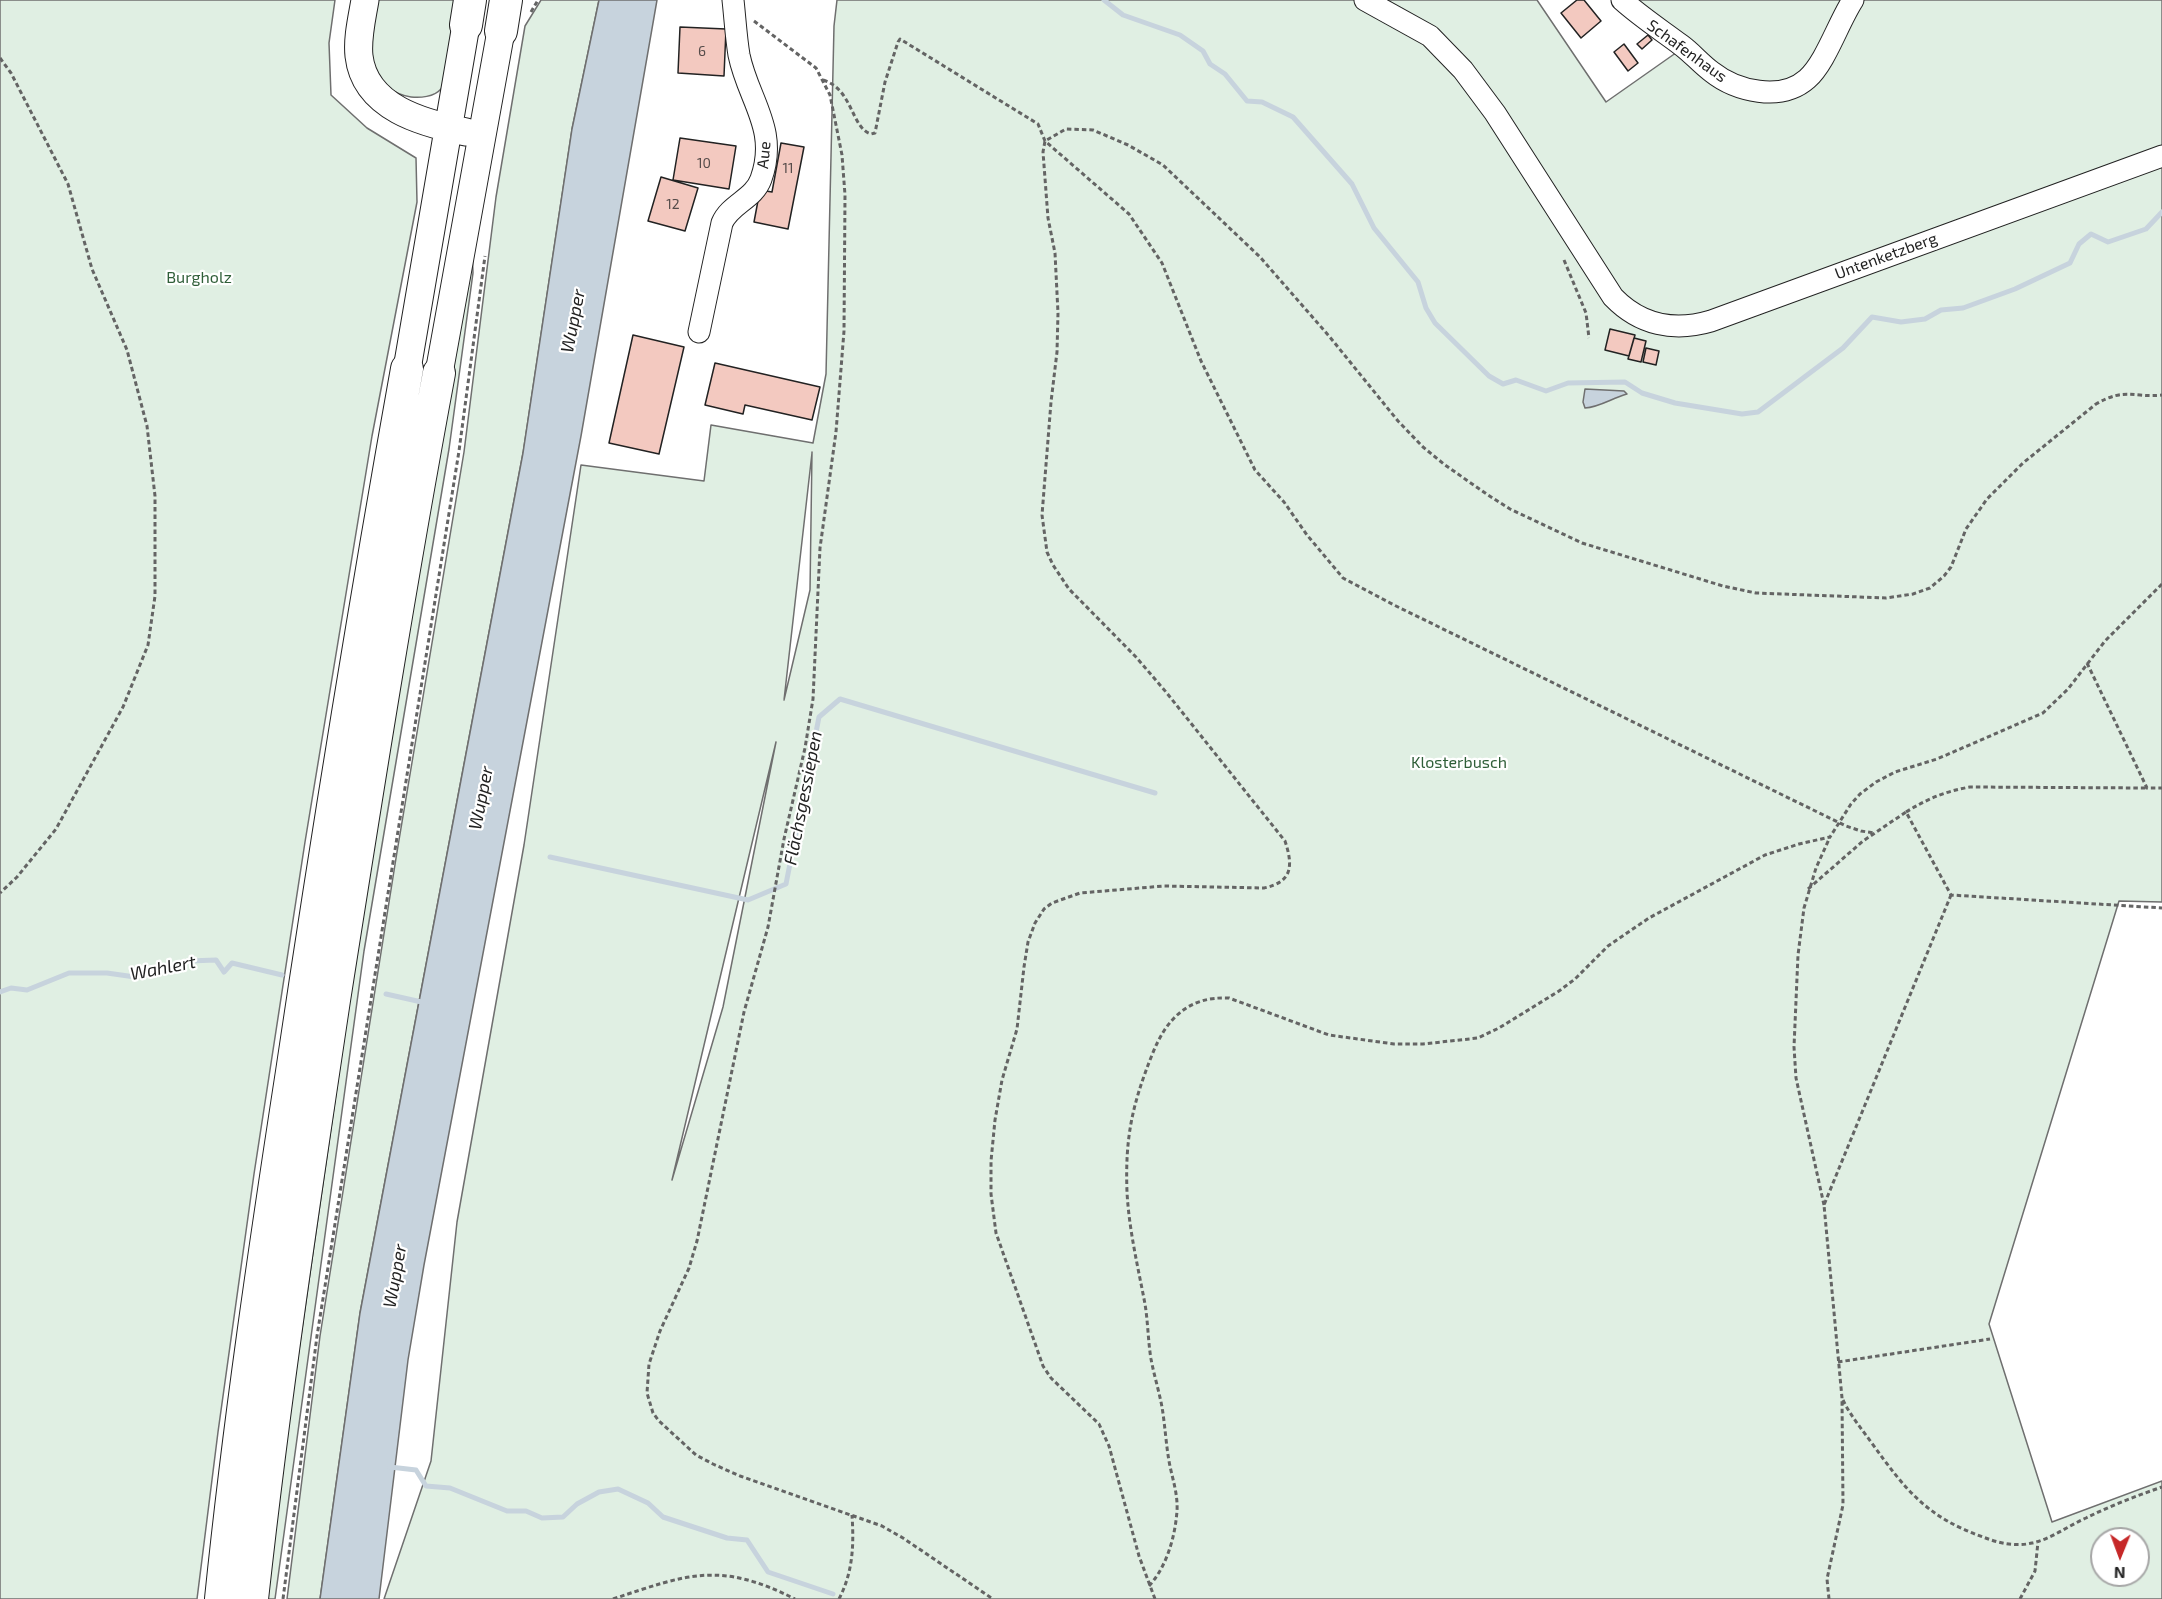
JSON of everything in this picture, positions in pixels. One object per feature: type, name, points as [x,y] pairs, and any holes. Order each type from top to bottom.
[{"type":"highway","points":[[501,31],[506,0]]},
{"type":"highway","points":[[221,1599],[240,1435],[311,945],[361,629],[407,369]]},
{"type":"highway","points":[[252,1599],[271,1438],[306,1182],[391,646],[439,373]]},
{"type":"main road","points":[[364,0],[359,54],[362,68],[370,84],[383,100],[399,112],[447,128],[482,135]]},
{"type":"main road","points":[[407,369],[468,13]]},
{"type":"main road","points":[[439,373],[501,31]]},
{"type":"street","name":"Untenketzberg","points":[[1365,0],[1430,36],[1463,70],[1495,113],[1613,297],[1622,307],[1645,320],[1675,327],[1696,326],[1757,305],[2162,156]]},
{"type":"street","name":"Schafenhaus","points":[[1622,0],[1712,72],[1735,86],[1754,91],[1776,92],[1806,80],[1819,64],[1841,18],[1853,0]]},
{"type":"street","name":"Aue","points":[[699,332],[722,223],[729,212],[754,192],[760,183],[766,153],[765,126],[740,57],[740,7]]},
{"type":"path","points":[[740,7],[816,68],[834,110],[842,155],[844,195],[844,331],[836,432],[820,548],[813,699],[805,747],[784,839],[768,927],[744,1012],[698,1241],[689,1268],[654,1345],[648,1369],[647,1393],[649,1404],[658,1421],[696,1455],[740,1476],[882,1526],[993,1599]]},
{"type":"path","points":[[822,80],[830,82],[842,93],[863,130],[871,134],[875,133],[885,82],[900,39],[1038,124],[1045,141],[1129,214],[1150,245],[1162,263],[1201,361],[1255,470],[1284,502],[1343,578],[1840,822],[1860,831],[1874,833]]},
{"type":"path","points":[[0,58],[11,73],[68,184],[92,269],[127,350],[147,426],[155,496],[156,596],[148,645],[123,707],[56,829],[17,877],[0,893]]},
{"type":"path","points":[[1155,1599],[1139,1556],[1110,1446],[1099,1424],[1051,1378],[1043,1366],[996,1233],[991,1194],[991,1161],[1002,1080],[1017,1029],[1027,951],[1035,923],[1044,909],[1064,897],[1105,890],[1164,886],[1264,888],[1277,885],[1284,880],[1291,860],[1285,842],[1166,692],[1136,657],[1069,589],[1053,566],[1047,552],[1042,514],[1057,352],[1058,313],[1055,253],[1048,218],[1043,152],[1045,141],[1066,129],[1093,130],[1128,145],[1162,165],[1260,257],[1323,329],[1398,421],[1423,447],[1488,495],[1510,509],[1582,543],[1723,586],[1756,593],[1886,598],[1913,594],[1930,588],[1951,567],[1966,529],[1977,511],[2023,463],[2096,404],[2107,398],[2121,393],[2162,395]]},
{"type":"path","points":[[1561,253],[1586,313],[1589,338]]},
{"type":"path","points":[[283,1599],[317,1336],[459,451],[485,254]]},
{"type":"path","points":[[1829,1599],[1827,1579],[1844,1505],[1842,1398],[1824,1205],[1796,1078],[1794,1047],[1798,955],[1809,889],[1830,837],[1860,794],[1895,772],[1937,759],[2043,712],[2068,689],[2086,663],[2162,584]]},
{"type":"path","points":[[2086,663],[2147,788]]},
{"type":"path","points":[[1809,889],[1874,833],[1920,803],[1949,790],[1970,788],[2162,788]]},
{"type":"path","points":[[1906,812],[1951,895]]},
{"type":"path","points":[[1149,1586],[1160,1572],[1170,1548],[1177,1511],[1174,1478],[1169,1463],[1162,1406],[1151,1359],[1146,1307],[1132,1236],[1127,1165],[1131,1119],[1135,1104],[1144,1074],[1164,1028],[1188,1006],[1215,997],[1229,998],[1329,1035],[1346,1039],[1394,1044],[1423,1044],[1478,1038],[1499,1028],[1559,991],[1575,979],[1608,946],[1649,918],[1764,855],[1830,837]]},
{"type":"path","points":[[1951,895],[2162,908]]},
{"type":"path","points":[[1824,1205],[1951,895]]},
{"type":"path","points":[[1838,1362],[1990,1339]]},
{"type":"path","points":[[1842,1398],[1886,1463],[1910,1492],[1937,1516],[1994,1541],[2020,1545],[2038,1542],[2111,1506],[2162,1487]]},
{"type":"path","points":[[839,1599],[848,1583],[853,1551],[852,1515]]},
{"type":"path","points":[[2020,1599],[2035,1571],[2038,1542]]},
{"type":"path","points":[[613,1599],[685,1577],[719,1575],[749,1579],[795,1599]]},
{"type":"green space","name":"Burgholz","points":[[0,0],[335,0],[329,43],[331,95],[367,128],[416,158],[417,202],[372,436],[305,842],[254,1174],[197,1599],[0,1599]]},
{"type":"green space","points":[[377,0],[461,0],[449,71],[438,92],[423,97],[405,96],[386,86],[373,70],[370,58],[371,32]]},
{"type":"green space","points":[[541,0],[599,0],[572,129],[523,453],[360,1313],[320,1599],[287,1599],[320,1336],[397,852],[464,452],[496,197],[525,26]]},
{"type":"green space","name":"Klosterbusch","points":[[837,0],[1537,0],[1606,102],[1680,50],[1725,92],[1754,96],[1780,96],[1861,0],[2162,0],[2162,902],[2119,901],[1989,1324],[2052,1522],[2162,1481],[2162,1599],[384,1599],[431,1461],[457,1222],[524,845],[581,465],[704,481],[711,425],[813,443],[826,374],[834,26]],"holes":[[[812,453],[810,590],[784,700]],[[776,742],[723,1007],[672,1180]]]},
{"type":"green space","points":[[1637,0],[1847,0],[1815,62],[1788,85],[1736,80]]},
{"type":"green space","points":[[472,245],[473,273],[449,449],[364,951],[275,1599],[263,1599],[371,851]]},
{"type":"water","name":"Wupper","points":[[599,0],[657,0],[581,436],[424,1265],[408,1360],[379,1599],[320,1599],[360,1313],[523,453],[572,129]]},
{"type":"water","points":[[1585,389],[1624,391],[1627,394],[1585,408],[1583,402]]},
{"type":"building","points":[[1577,0],[1584,0],[1601,21],[1581,38],[1561,13]]},
{"type":"building","points":[[680,27],[726,29],[724,76],[678,73]]},
{"type":"building","points":[[1648,35],[1652,40],[1642,49],[1637,44]]},
{"type":"building","points":[[1624,44],[1638,63],[1628,71],[1614,52]]},
{"type":"building","points":[[680,138],[736,146],[729,189],[673,180]]},
{"type":"building","points":[[781,143],[804,147],[788,229],[754,222],[760,190],[772,192]]},
{"type":"building","points":[[661,177],[698,188],[685,231],[648,221]]},
{"type":"building","points":[[1610,329],[1635,335],[1629,356],[1605,350]]},
{"type":"building","points":[[633,335],[684,347],[659,454],[609,443]]},
{"type":"building","points":[[1634,338],[1646,341],[1641,362],[1628,359]]},
{"type":"building","points":[[1646,348],[1659,351],[1656,365],[1643,362]]},
{"type":"building","points":[[715,363],[820,387],[812,420],[745,405],[743,414],[705,405]]},
{"type":"waterway","points":[[1104,0],[1123,15],[1180,35],[1203,51],[1210,64],[1225,74],[1247,101],[1262,102],[1293,117],[1352,184],[1374,228],[1418,282],[1426,308],[1435,323],[1489,376],[1503,384],[1516,380],[1546,391],[1568,383],[1625,382],[1642,393],[1675,403],[1742,414],[1758,412],[1843,348],[1872,317],[1901,322],[1925,319],[1941,310],[1963,308],[2015,289],[2070,263],[2079,244],[2091,234],[2108,242],[2146,229],[2162,212]]},
{"type":"waterway","name":"Flächsgessiepen","points":[[550,857],[748,900],[786,884],[819,717],[840,699],[1155,793]]},
{"type":"waterway","name":"Wahlert","points":[[0,992],[11,988],[27,990],[69,973],[107,973],[135,977],[189,961],[216,960],[224,972],[232,963],[282,975]]},
{"type":"waterway","name":"Wahlert","points":[[386,994],[426,1003]]},
{"type":"waterway","points":[[390,1467],[416,1470],[426,1486],[450,1488],[507,1511],[526,1511],[542,1518],[563,1517],[577,1504],[599,1492],[618,1489],[648,1503],[663,1517],[727,1538],[747,1540],[768,1572],[833,1594]]}]
